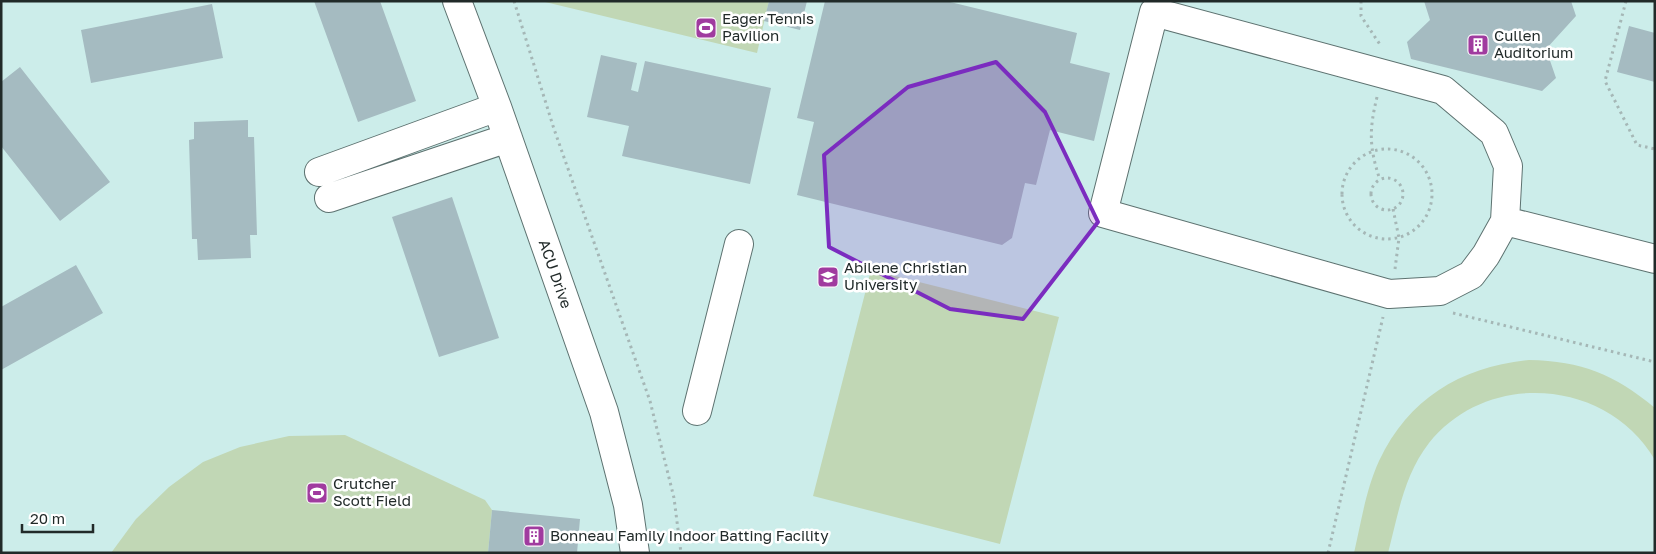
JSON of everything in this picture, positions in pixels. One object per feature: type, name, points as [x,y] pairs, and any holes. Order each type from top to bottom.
[{"type":"lane","name":"ACU Drive","points":[[457,1],[498,107],[604,412],[628,505],[635,553]]},
{"type":"lane","points":[[1154,12],[1443,90],[1494,133],[1508,166],[1505,221],[1486,255],[1471,275],[1440,292],[1388,294],[1103,213],[1154,12]]},
{"type":"lane","points":[[319,172],[498,107]]},
{"type":"lane","points":[[329,198],[508,138]]},
{"type":"lane","points":[[1505,221],[1655,259]]},
{"type":"lane","points":[[697,411],[739,244]]},
{"type":"path","points":[[514,1],[554,129],[650,401],[674,498],[681,553]]},
{"type":"path","points":[[1361,1],[1361,16],[1382,48]]},
{"type":"path","points":[[1626,1],[1605,81],[1637,145],[1655,149]]},
{"type":"path","points":[[1377,96],[1371,121],[1370,136],[1372,152],[1380,180]]},
{"type":"path","points":[[1385,148],[1399,150],[1413,156],[1431,178],[1433,192],[1432,207],[1426,220],[1416,230],[1403,237],[1389,240],[1373,238],[1359,230],[1348,218],[1342,204],[1342,188],[1347,173],[1356,161],[1372,152],[1385,148]]},
{"type":"path","points":[[1391,178],[1400,183],[1402,187],[1404,192],[1401,202],[1393,208],[1383,209],[1374,203],[1372,187],[1380,180],[1391,178]]},
{"type":"path","points":[[1393,208],[1398,238],[1394,272]]},
{"type":"path","points":[[1328,553],[1385,310]]},
{"type":"path","points":[[1450,313],[1655,362]]},
{"type":"highlighted area","points":[[996,62],[1045,112],[1098,222],[1023,319],[950,309],[829,247],[824,155],[908,87]]},
{"type":"shaded area","name":"Abilene Christian University","points":[[1,1],[1655,1],[1655,553],[1,553]]},
{"type":"green space","name":"Eager Tennis Pavilion","points":[[541,1],[769,1],[757,53]]},
{"type":"green space","points":[[871,270],[1059,317],[1000,544],[813,496]]},
{"type":"green space","points":[[1529,360],[1565,363],[1581,367],[1611,378],[1640,396],[1655,408],[1655,460],[1634,433],[1608,413],[1578,400],[1547,393],[1514,395],[1483,403],[1454,419],[1429,443],[1420,455],[1403,496],[1388,553],[1354,553],[1364,506],[1374,472],[1391,439],[1406,420],[1422,403],[1460,378],[1504,364]]},
{"type":"green space","name":"Crutcher Scott Field","points":[[345,435],[485,500],[492,510],[488,553],[111,553],[136,519],[169,487],[203,462],[240,447],[289,436]]},
{"type":"building","points":[[314,1],[380,1],[416,101],[358,122]]},
{"type":"building","points":[[769,1],[807,1],[800,30],[764,21]]},
{"type":"building","points":[[825,1],[946,1],[1077,33],[1070,63],[1110,73],[1094,141],[1050,130],[1036,185],[1025,183],[1012,238],[1002,245],[797,195],[814,122],[797,118]]},
{"type":"building","name":"Cullen Auditorium","points":[[1424,1],[1571,1],[1576,16],[1546,49],[1556,78],[1542,91],[1411,59],[1407,42],[1430,20]]},
{"type":"building","points":[[212,4],[223,58],[91,83],[81,30]]},
{"type":"building","points":[[1629,26],[1655,33],[1655,82],[1617,72]]},
{"type":"building","points":[[601,55],[637,63],[631,90],[638,92],[645,61],[771,88],[750,184],[622,156],[629,126],[587,117]]},
{"type":"building","points":[[20,67],[110,182],[60,221],[1,146],[1,82]]},
{"type":"building","points":[[248,120],[248,137],[254,137],[257,235],[250,235],[251,258],[198,260],[197,239],[192,239],[189,140],[194,139],[194,122]]},
{"type":"building","points":[[452,197],[499,338],[439,357],[392,217]]},
{"type":"building","points":[[76,265],[103,313],[1,370],[1,307]]},
{"type":"building","name":"Bonneau Family Indoor Batting Facility","points":[[492,510],[580,519],[577,553],[488,553]]},
{"type":"place","name":"Eager Tennis Pavilion","points":[[706,28]]},
{"type":"place","name":"Cullen Auditorium","points":[[1478,45]]},
{"type":"place","name":"Abilene Christian University","points":[[828,277]]},
{"type":"place","name":"Crutcher Scott Field","points":[[317,493]]},
{"type":"place","name":"Bonneau Family Indoor Batting Facility","points":[[534,536]]}]
